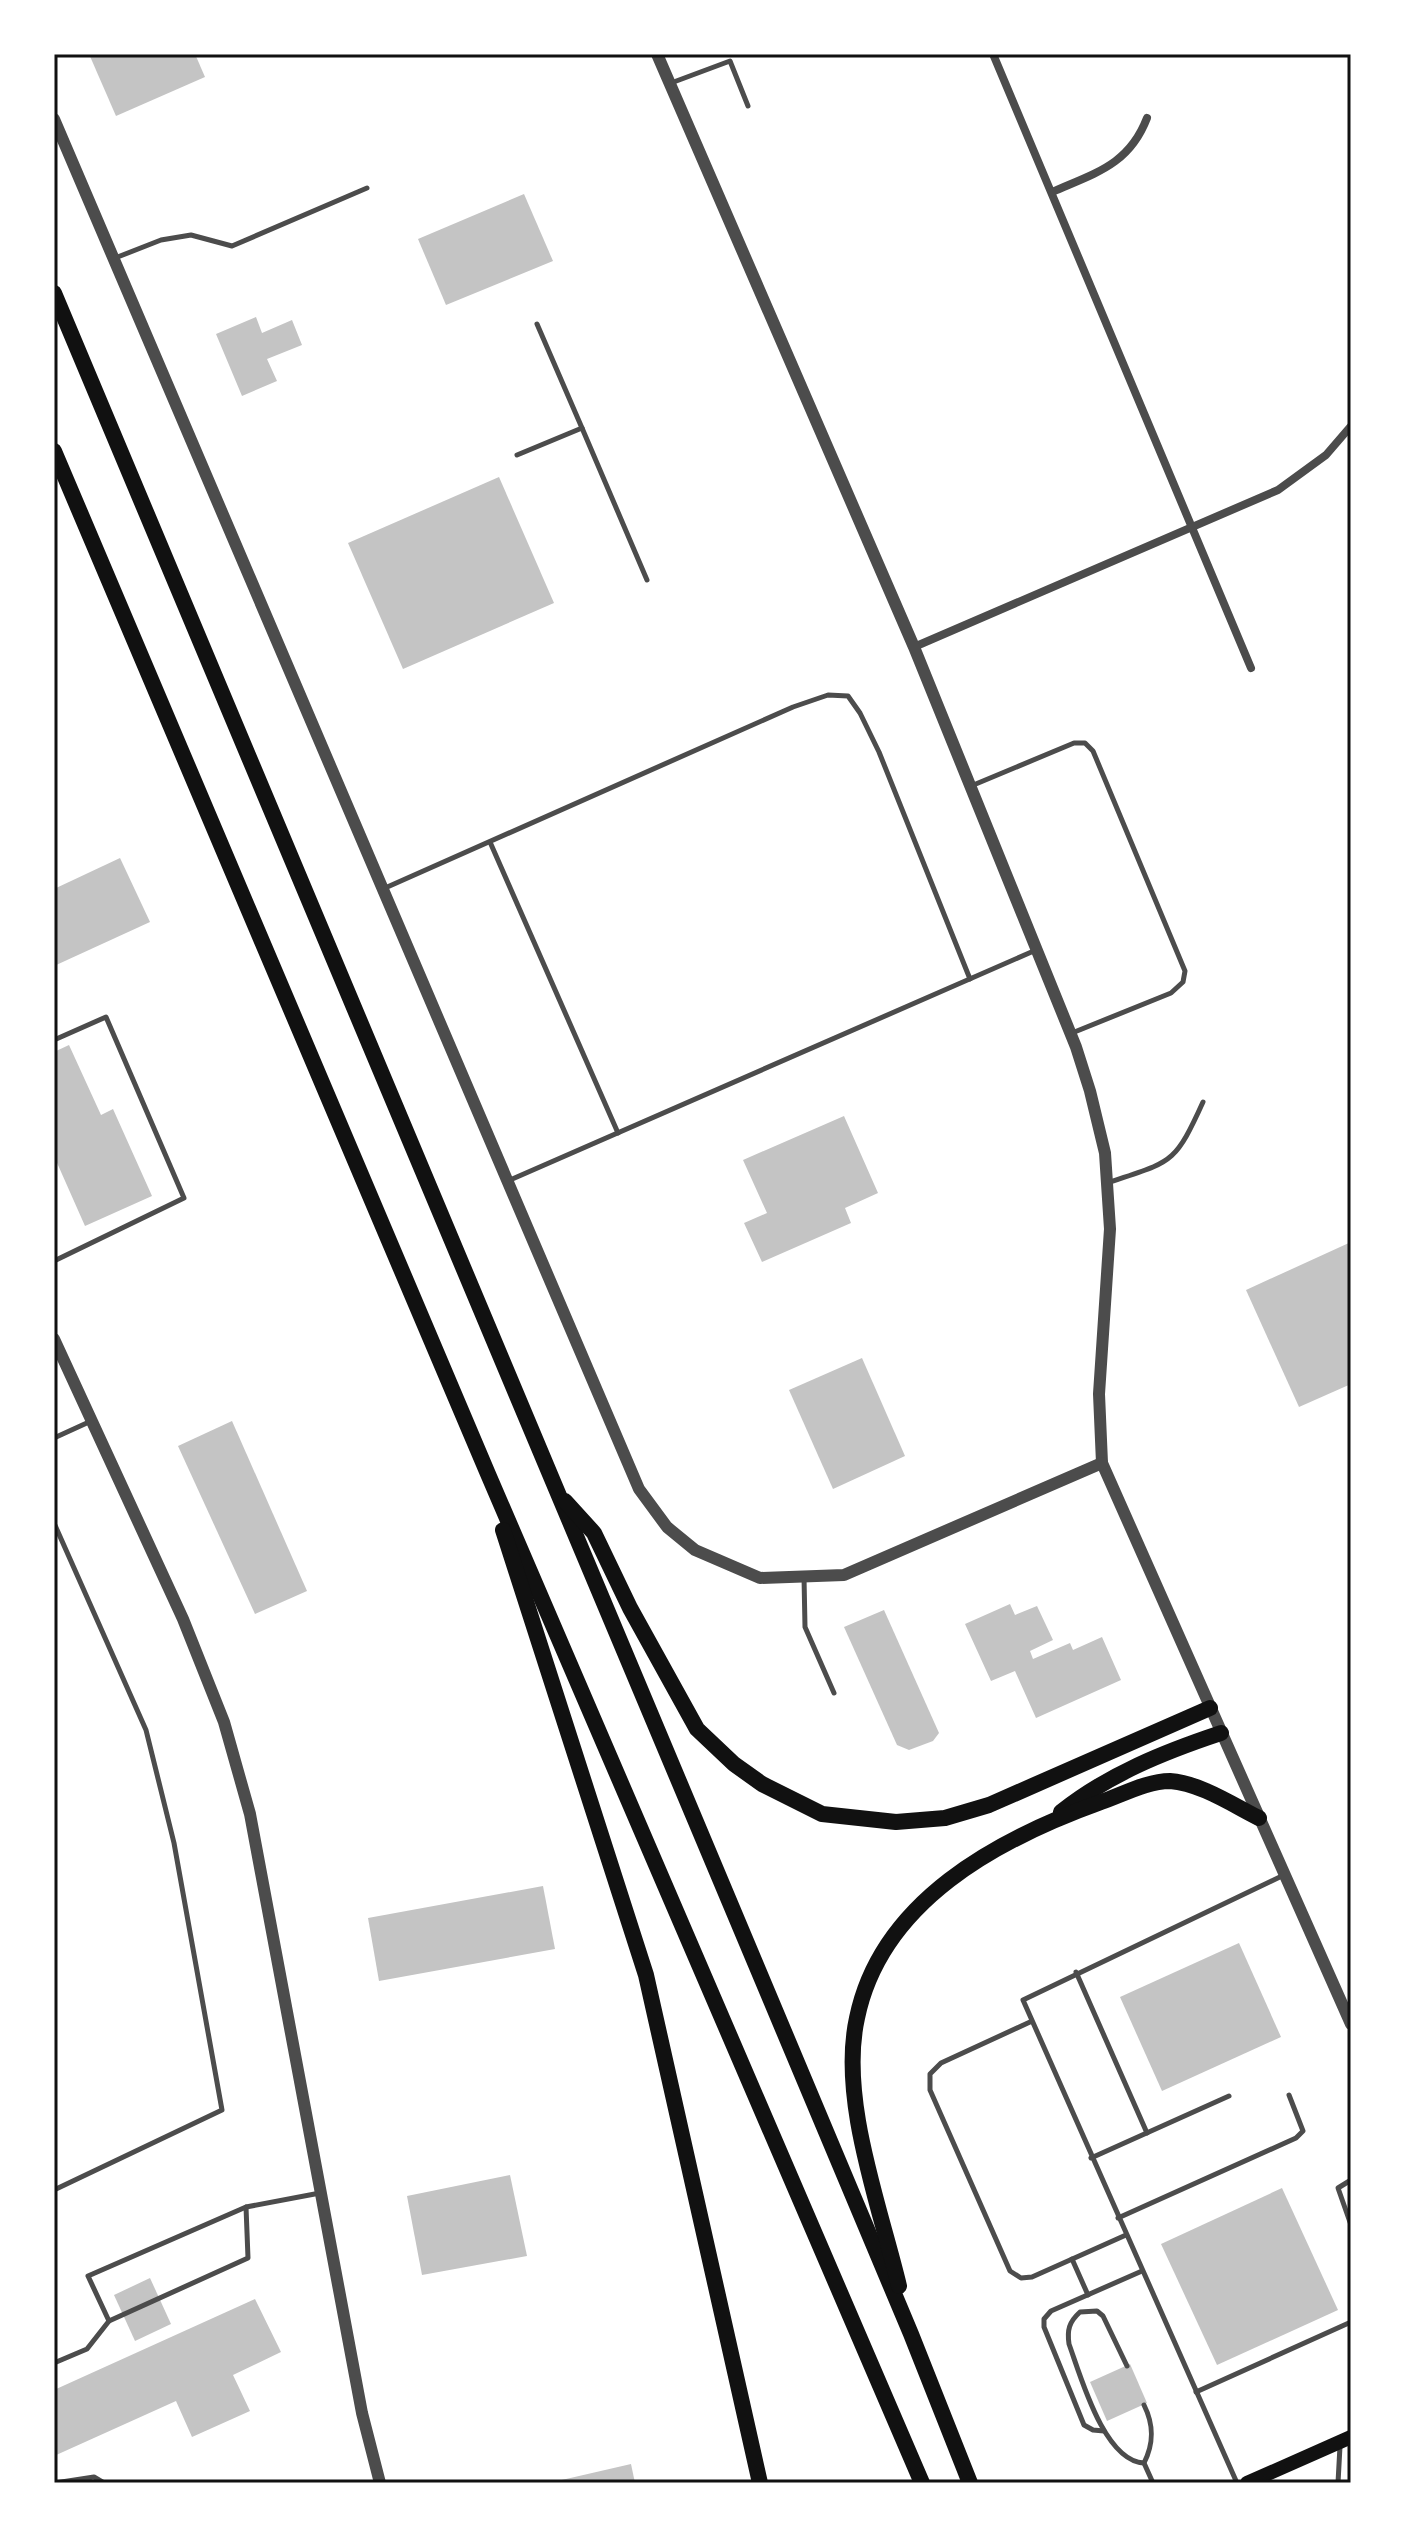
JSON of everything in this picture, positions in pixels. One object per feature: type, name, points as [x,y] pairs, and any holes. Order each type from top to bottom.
[{"type":"highway","points":[[54,293],[911,2334],[970,2483]]},
{"type":"highway","points":[[54,451],[488,1474],[922,2483]]},
{"type":"highway","points":[[488,1474],[513,1567],[582,1767],[646,1975],[760,2483]]},
{"type":"highway","points":[[556,1491],[594,1533],[630,1608],[697,1729],[734,1764],[762,1784],[822,1814],[896,1822],[945,1818],[989,1805],[1210,1708]]},
{"type":"highway","points":[[911,2334],[862,2138],[852,2053],[857,2017],[870,1978],[889,1940],[954,1873],[1051,1820],[1108,1779],[1221,1733]]},
{"type":"highway","points":[[1051,1820],[1158,1782],[1172,1781],[1210,1794],[1259,1818]]},
{"type":"main road","points":[[1247,2483],[1346,2439]]},
{"type":"street","points":[[657,54],[914,647],[1070,1033],[1093,1100],[1105,1153],[1110,1229],[1099,1394],[1102,1463],[1351,2024]]},
{"type":"street","points":[[993,54],[1251,668]]},
{"type":"street","points":[[1052,192],[1118,162],[1140,135],[1147,118]]},
{"type":"street","points":[[54,119],[639,1489],[667,1527],[695,1550],[760,1578],[844,1575],[1102,1463]]},
{"type":"street","points":[[914,647],[1278,490],[1326,455],[1351,426]]},
{"type":"street","points":[[54,1339],[183,1619],[224,1722],[250,1814],[362,2413],[380,2483]]},
{"type":"lane","points":[[670,84],[730,61],[748,106]]},
{"type":"lane","points":[[114,258],[161,240],[191,235],[232,246],[367,188]]},
{"type":"lane","points":[[537,324],[647,580]]},
{"type":"lane","points":[[517,455],[582,428]]},
{"type":"lane","points":[[384,889],[793,707],[828,695],[848,696],[879,752],[970,979]]},
{"type":"lane","points":[[971,786],[1074,743],[1085,743],[1093,751],[1185,971],[1183,982],[1171,993],[1070,1033]]},
{"type":"lane","points":[[490,842],[618,1133]]},
{"type":"lane","points":[[508,1181],[1036,949]]},
{"type":"lane","points":[[54,1040],[106,1017],[184,1198],[54,1261]]},
{"type":"lane","points":[[1106,1183],[1161,1165],[1177,1154],[1203,1102]]},
{"type":"lane","points":[[54,1438],[92,1421]]},
{"type":"lane","points":[[54,1523],[146,1730],[174,1843],[222,2110],[54,2190]]},
{"type":"lane","points":[[804,1576],[805,1627],[834,1693]]},
{"type":"lane","points":[[1237,2483],[1030,2022],[1023,2000],[1284,1875]]},
{"type":"lane","points":[[1076,1972],[1147,2133]]},
{"type":"lane","points":[[1030,2022],[941,2063],[930,2074],[930,2090],[1010,2271],[1021,2278],[1032,2277],[1126,2235]]},
{"type":"lane","points":[[1118,2218],[1296,2138],[1303,2131],[1302,2121],[1289,2095]]},
{"type":"lane","points":[[1091,2158],[1229,2096]]},
{"type":"lane","points":[[1351,2180],[1338,2188],[1351,2225]]},
{"type":"lane","points":[[109,2321],[88,2276],[246,2207],[321,2193]]},
{"type":"lane","points":[[54,2363],[87,2349],[109,2321],[248,2258],[246,2207]]},
{"type":"lane","points":[[1072,2259],[1088,2295]]},
{"type":"lane","points":[[1104,2431],[1084,2425],[1044,2327],[1044,2319],[1051,2311],[1142,2271]]},
{"type":"lane","points":[[1127,2366],[1103,2316],[1097,2311],[1080,2312],[1068,2330],[1069,2344],[1104,2431],[1123,2456],[1144,2463]]},
{"type":"lane","points":[[1196,2392],[1351,2322]]},
{"type":"lane","points":[[1144,2405],[1152,2427],[1152,2444],[1144,2463],[1153,2483]]},
{"type":"lane","points":[[1338,2483],[1346,2439]]},
{"type":"lane","points":[[55,2483],[94,2477],[104,2483]]},
{"type":"building","points":[[89,54],[195,54],[205,77],[116,116]]},
{"type":"building","points":[[524,194],[553,261],[446,305],[418,239]]},
{"type":"building","points":[[256,317],[262,333],[292,320],[302,345],[267,359],[277,381],[242,396],[216,334]]},
{"type":"building","points":[[499,477],[554,603],[403,669],[348,543]]},
{"type":"building","points":[[120,858],[150,922],[54,966],[54,889]]},
{"type":"building","points":[[69,1045],[101,1115],[113,1109],[152,1196],[85,1226],[54,1156],[54,1052]]},
{"type":"building","points":[[844,1116],[878,1193],[845,1208],[851,1223],[762,1262],[744,1223],[767,1213],[743,1160]]},
{"type":"building","points":[[1351,1242],[1351,1384],[1299,1407],[1246,1290]]},
{"type":"building","points":[[862,1358],[905,1456],[833,1489],[789,1390]]},
{"type":"building","points":[[232,1421],[307,1591],[255,1614],[178,1446]]},
{"type":"building","points":[[1010,1604],[1015,1615],[1037,1606],[1053,1640],[1030,1651],[1033,1659],[1070,1643],[1073,1650],[1102,1637],[1121,1680],[1036,1718],[1015,1671],[991,1681],[965,1624]]},
{"type":"building","points":[[884,1610],[939,1733],[933,1741],[909,1750],[897,1745],[844,1627]]},
{"type":"building","points":[[543,1886],[555,1949],[379,1981],[368,1918]]},
{"type":"building","points":[[1239,1943],[1281,2037],[1162,2091],[1120,1997]]},
{"type":"building","points":[[510,2175],[527,2256],[422,2275],[407,2196]]},
{"type":"building","points":[[1282,2188],[1338,2310],[1217,2365],[1161,2244]]},
{"type":"building","points":[[150,2278],[171,2324],[135,2341],[114,2295]]},
{"type":"building","points":[[255,2299],[281,2352],[233,2375],[250,2411],[192,2437],[176,2401],[54,2456],[54,2390]]},
{"type":"building","points":[[1130,2364],[1147,2403],[1107,2421],[1090,2382]]},
{"type":"building","points":[[631,2464],[635,2483],[553,2483],[553,2482]]}]
